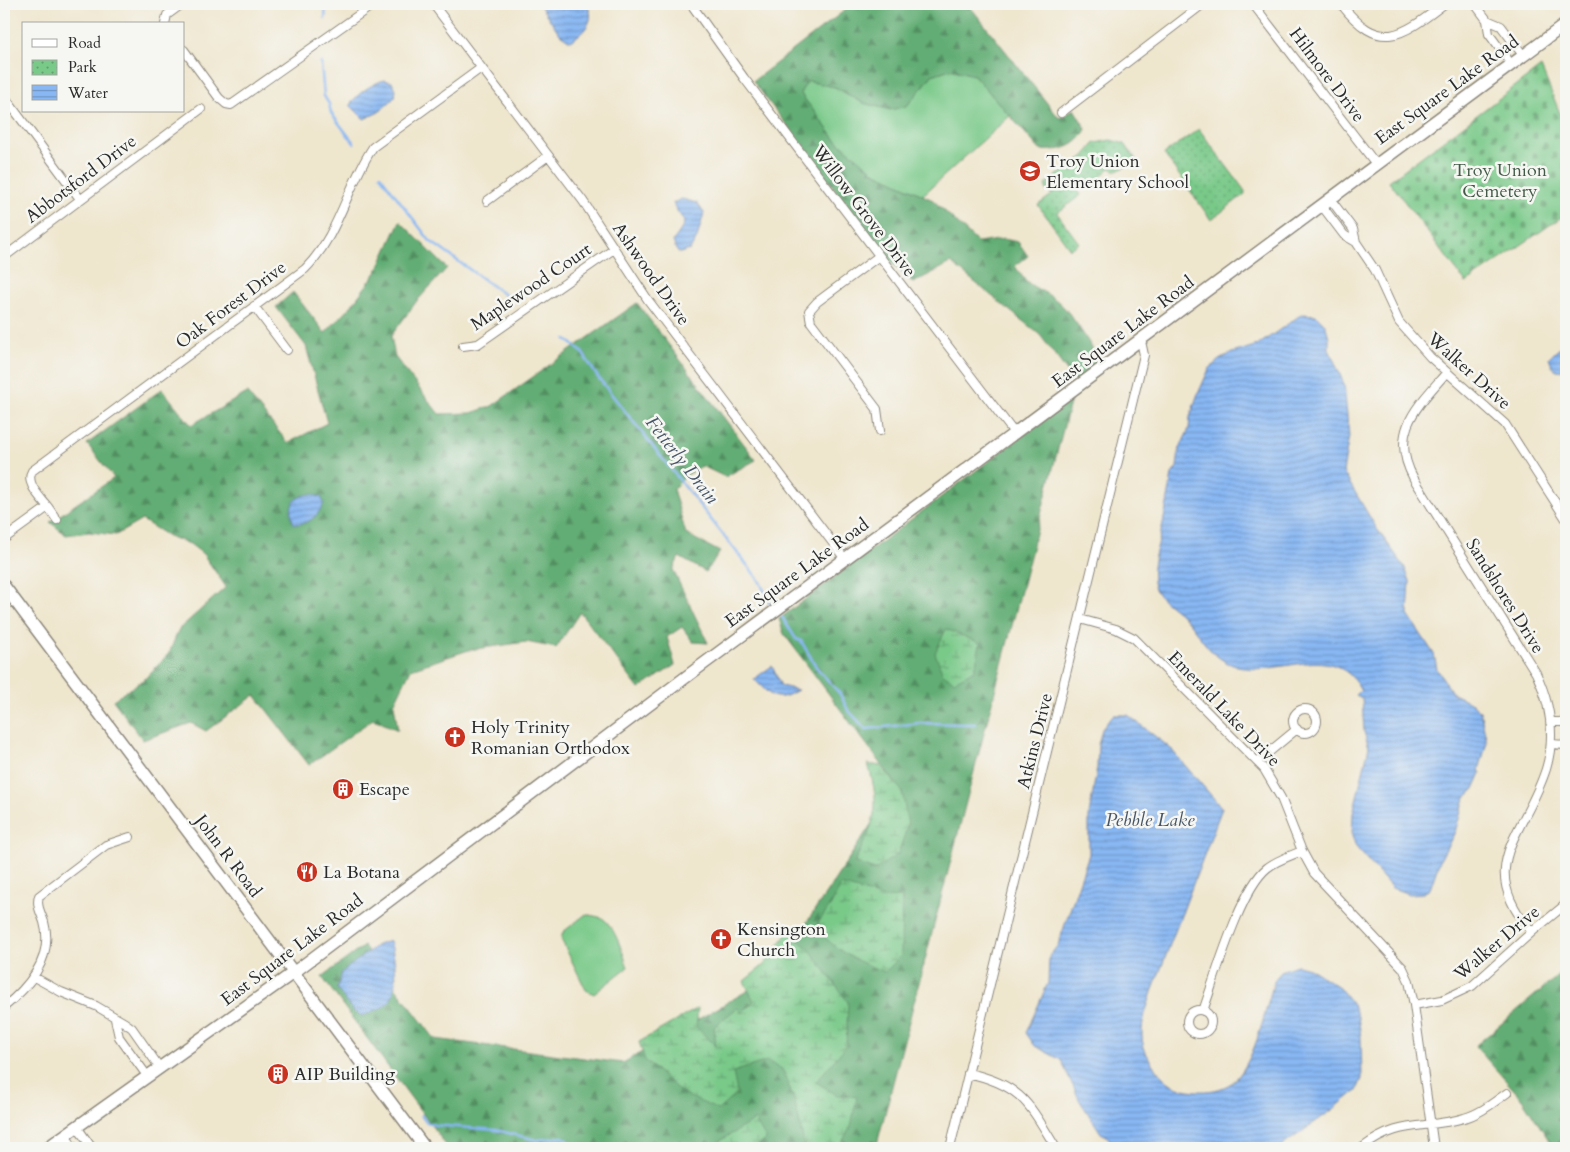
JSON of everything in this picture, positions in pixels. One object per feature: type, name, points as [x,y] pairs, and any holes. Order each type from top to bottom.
[{"type":"main road","name":"East Square Lake Road","points":[[47,1148],[293,973],[1566,24]]},
{"type":"main road","name":"John R Road","points":[[4,586],[425,1148]]},
{"type":"street","points":[[165,22],[182,4]]},
{"type":"street","points":[[185,51],[219,98],[230,105],[374,4]]},
{"type":"street","name":"Ashwood Drive","points":[[433,4],[583,202],[648,300],[845,560]]},
{"type":"street","name":"Willow Grove Drive","points":[[691,4],[744,78],[1015,434]]},
{"type":"street","points":[[1061,113],[1203,4]]},
{"type":"street","name":"Hilmore Drive","points":[[1253,4],[1376,164]]},
{"type":"street","points":[[1341,4],[1365,29],[1391,35],[1410,29],[1444,4]]},
{"type":"street","points":[[1475,4],[1487,20],[1489,34],[1511,64]]},
{"type":"street","points":[[1487,20],[1501,26],[1523,55]]},
{"type":"street","name":"Oak Forest Drive","points":[[57,520],[30,483],[29,477],[32,470],[305,269],[320,254],[329,239],[362,162],[378,141],[481,68]]},
{"type":"street","points":[[4,96],[80,199]]},
{"type":"street","name":"Abbotsford Drive","points":[[4,257],[201,108]]},
{"type":"street","points":[[487,201],[548,156]]},
{"type":"street","name":"Walker Drive","points":[[1326,203],[1344,235],[1356,242],[1375,270],[1399,322],[1419,346],[1497,415],[1511,431],[1566,520]]},
{"type":"street","name":"Maplewood Court","points":[[463,346],[478,344],[614,249]]},
{"type":"street","points":[[879,256],[817,302],[809,311],[811,322],[878,409],[880,431]]},
{"type":"street","points":[[254,306],[287,350]]},
{"type":"street","name":"Atkins Drive","points":[[950,1148],[1144,355],[1141,341]]},
{"type":"street","name":"Sandshores Drive","points":[[1447,372],[1410,418],[1403,440],[1404,458],[1414,479],[1536,673],[1547,702],[1550,722],[1550,744],[1546,769],[1509,848],[1504,870],[1504,885],[1511,906],[1532,932]]},
{"type":"street","points":[[4,539],[48,507]]},
{"type":"street","name":"Emerald Lake Drive","points":[[1080,619],[1116,629],[1134,638],[1257,762],[1271,779],[1281,798],[1308,865],[1324,886],[1402,968],[1409,981],[1414,1005],[1434,1148]]},
{"type":"street","points":[[1550,722],[1566,722]]},
{"type":"street","points":[[1257,762],[1296,729]]},
{"type":"street","points":[[1550,744],[1566,745]]},
{"type":"street","points":[[4,1007],[20,994],[34,977],[42,962],[46,943],[44,922],[38,903],[39,896],[106,845],[130,836]]},
{"type":"street","points":[[1203,1011],[1248,893],[1268,868],[1302,851]]},
{"type":"street","name":"Walker Drive","points":[[1414,1005],[1442,1000],[1465,991],[1566,904]]},
{"type":"street","points":[[34,977],[61,992],[96,1006],[132,1028],[160,1068]]},
{"type":"street","points":[[115,1019],[119,1037],[148,1077]]},
{"type":"street","points":[[968,1073],[1004,1084],[1019,1094],[1034,1112],[1056,1148]]},
{"type":"street","points":[[1362,1148],[1388,1131],[1464,1118],[1476,1114],[1507,1093]]},
{"type":"street","points":[[77,1127],[92,1148]]},
{"type":"street","points":[[65,1136],[74,1148]]},
{"type":"green space","points":[[853,4],[968,4],[1059,118],[1074,109],[1086,129],[1078,140],[1068,147],[1040,150],[974,75],[950,69],[932,75],[907,106],[890,110],[863,103],[835,87],[808,81],[800,93],[835,139],[874,172],[933,200],[978,243],[1004,239],[1018,242],[1028,256],[1015,266],[1020,274],[1034,287],[1062,305],[1102,363],[1075,382],[1040,335],[951,263],[913,283],[887,258],[753,81]]},
{"type":"green space","name":"Troy Union Cemetery","points":[[1541,67],[1566,128],[1566,214],[1466,283],[1389,181]]},
{"type":"green space","points":[[950,69],[974,75],[1010,116],[923,195],[874,172],[835,139],[800,93],[807,81],[835,87],[863,103],[923,87],[932,75]]},
{"type":"green space","points":[[1199,129],[1245,191],[1245,194],[1211,220],[1164,154]]},
{"type":"green space","points":[[1111,140],[1125,144],[1137,161],[1117,171],[1110,168],[1091,186],[1083,183],[1076,188],[1081,195],[1057,213],[1079,243],[1070,249],[1038,205],[1053,194],[1047,192],[1045,184],[1084,156],[1095,143]]},
{"type":"green space","points":[[400,221],[447,268],[416,302],[391,336],[395,357],[439,414],[471,413],[492,406],[637,303],[756,460],[725,477],[702,466],[688,474],[673,489],[686,534],[720,552],[706,572],[679,557],[673,570],[708,643],[693,642],[682,627],[667,637],[675,665],[639,689],[580,612],[556,648],[526,642],[469,650],[411,669],[394,704],[398,730],[373,719],[309,765],[255,695],[206,731],[191,723],[143,740],[113,700],[146,678],[169,653],[179,629],[226,587],[203,554],[190,544],[168,536],[142,520],[116,535],[89,532],[66,535],[50,522],[114,478],[87,444],[162,389],[191,425],[247,393],[288,443],[327,423],[306,346],[276,307],[293,292],[325,333],[352,305],[377,271]]},
{"type":"green space","points":[[1071,399],[876,1148],[448,1148],[322,977],[364,946],[435,1039],[623,1063],[771,977],[897,785],[784,634],[779,619]]},
{"type":"green space","points":[[946,629],[980,643],[975,670],[954,681],[943,674],[935,653]]},
{"type":"green space","points":[[868,764],[881,766],[902,791],[908,825],[898,854],[875,870],[854,863],[867,837],[874,816],[875,794]]},
{"type":"green space","points":[[841,885],[884,898],[902,897],[901,956],[885,972],[839,949],[815,927],[831,905]]},
{"type":"green space","points":[[586,914],[602,918],[611,927],[628,967],[594,994],[586,990],[561,939],[563,932]]},
{"type":"green space","points":[[788,932],[810,950],[848,1002],[846,1046],[816,1082],[837,1095],[857,1097],[851,1126],[840,1146],[832,1148],[805,1148],[795,1102],[782,1069],[767,1061],[733,1072],[737,1093],[718,1110],[682,1093],[645,1060],[639,1042],[698,1008],[696,1027],[716,1046],[714,1027],[737,1008],[742,1013],[754,1001],[744,981],[764,965]]},
{"type":"green space","points":[[1566,969],[1566,1148],[1554,1148],[1523,1100],[1475,1046]]},
{"type":"green space","points":[[755,1120],[766,1139],[755,1148],[708,1148]]},
{"type":"water","points":[[539,4],[586,4],[591,15],[590,20],[584,30],[570,41],[560,34]]},
{"type":"water","points":[[384,80],[392,82],[396,89],[395,97],[379,112],[364,119],[350,105],[365,90]]},
{"type":"water","points":[[682,199],[697,203],[704,213],[697,238],[690,250],[680,253],[676,250],[673,241],[684,224],[684,220],[673,203]]},
{"type":"water","points":[[1302,314],[1316,315],[1325,324],[1329,337],[1329,349],[1344,384],[1349,436],[1343,472],[1377,529],[1404,566],[1410,581],[1408,615],[1434,654],[1437,669],[1453,694],[1472,703],[1480,711],[1487,742],[1479,770],[1481,773],[1473,791],[1465,798],[1455,832],[1440,860],[1430,889],[1423,893],[1409,894],[1392,888],[1356,847],[1352,835],[1353,813],[1369,747],[1364,732],[1362,698],[1356,695],[1361,690],[1348,673],[1333,665],[1317,662],[1263,668],[1244,668],[1226,662],[1214,653],[1185,618],[1161,598],[1154,588],[1154,561],[1165,516],[1172,474],[1177,467],[1179,450],[1189,429],[1190,417],[1197,396],[1209,369],[1219,360],[1232,353],[1258,345]]},
{"type":"water","points":[[1566,343],[1566,371],[1557,370],[1552,367],[1549,357]]},
{"type":"water","points":[[311,494],[321,497],[324,503],[322,508],[309,521],[294,524],[291,512],[293,503],[300,497]]},
{"type":"water","points":[[772,666],[781,686],[798,690],[784,697],[769,694],[754,679]]},
{"type":"water","name":"Pebble Lake","points":[[1113,715],[1128,715],[1170,748],[1222,808],[1152,992],[1144,1019],[1142,1030],[1146,1053],[1157,1070],[1172,1084],[1190,1090],[1210,1091],[1219,1089],[1235,1080],[1243,1070],[1255,1046],[1275,979],[1283,970],[1297,965],[1309,968],[1339,987],[1353,1005],[1358,1017],[1361,1037],[1362,1079],[1357,1090],[1279,1148],[1116,1148],[1107,1136],[1101,1133],[1080,1101],[1061,1060],[1035,1046],[1026,1033],[1048,983],[1049,957],[1058,945],[1089,854],[1089,815],[1097,768],[1098,745],[1102,729]]},
{"type":"water","points":[[390,941],[396,974],[394,991],[385,1006],[363,1016],[353,1011],[337,989],[342,972],[377,945]]},
{"type":"waterway","points":[[325,18],[326,4]]},
{"type":"waterway","points":[[321,63],[324,96],[329,104],[331,113],[354,143]]},
{"type":"waterway","name":"Fetterly Drain","points":[[380,175],[430,241],[505,295]]},
{"type":"waterway","name":"Fetterly Drain","points":[[566,339],[582,352],[597,376],[759,580],[770,603]]},
{"type":"waterway","name":"Fetterly Drain","points":[[782,617],[796,639],[801,641],[817,668],[840,694],[848,710],[866,729],[920,723],[975,724]]},
{"type":"waterway","points":[[421,1115],[426,1122],[434,1125],[496,1130],[537,1140],[563,1137],[580,1148]]},
{"type":"place","name":"Troy Union Elementary School","points":[[1030,171]]},
{"type":"place","name":"Holy Trinity Romanian Orthodox","points":[[455,737]]},
{"type":"place","name":"Escape","points":[[343,789]]},
{"type":"place","name":"La Botana","points":[[307,872]]},
{"type":"place","name":"Kensington Church","points":[[721,939]]},
{"type":"place","name":"AIP Building","points":[[278,1074]]}]
